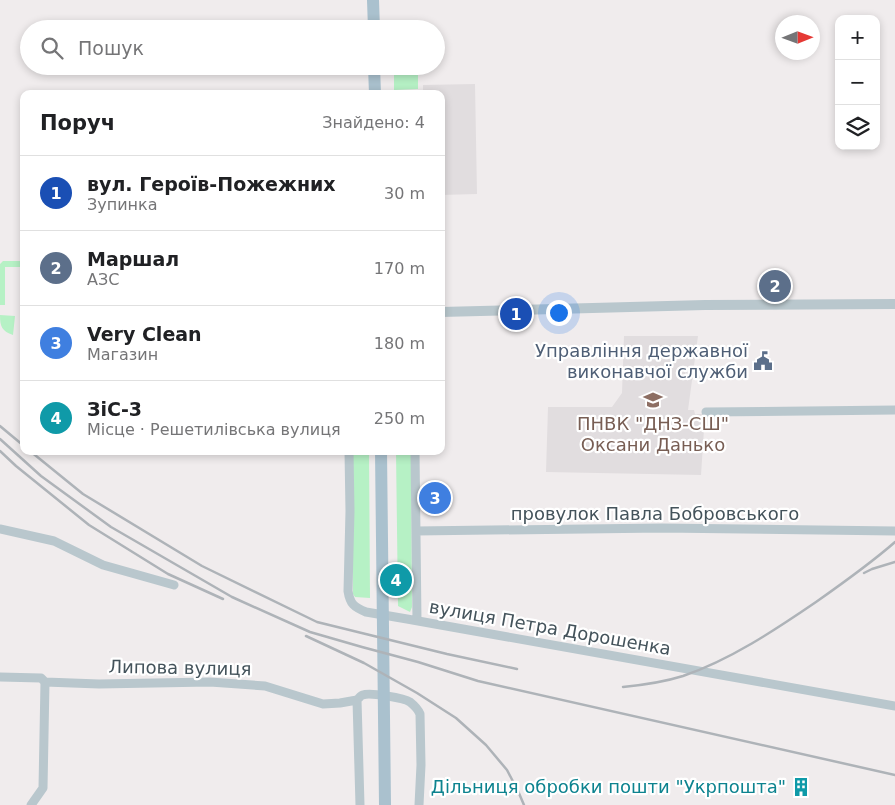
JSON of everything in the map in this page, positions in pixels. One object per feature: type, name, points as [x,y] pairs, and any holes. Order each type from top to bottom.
[{"type":"main road","points":[[373,0],[374,20]]},
{"type":"main road","points":[[374,75],[375,90]]},
{"type":"main road","points":[[380,455],[385,805]]},
{"type":"street","points":[[445,312],[705,305],[895,304]]},
{"type":"street","points":[[706,412],[895,410]]},
{"type":"street","name":"вулиця Петра Дорошенка","points":[[349,455],[349,599],[366,612],[895,706]]},
{"type":"street","points":[[415,455],[417,620]]},
{"type":"street","name":"провулок Павла Бобровського","points":[[416,531],[662,528],[895,531]]},
{"type":"street","points":[[0,530],[54,541],[104,566],[174,585]]},
{"type":"street","name":"Липова вулиця","points":[[0,677],[41,678],[46,682],[99,684],[210,682],[266,686],[323,704],[340,704],[357,700],[362,695],[368,694],[402,698],[417,708],[420,714],[421,766],[419,805]]},
{"type":"street","points":[[31,805],[42,788],[46,682]]},
{"type":"street","points":[[357,700],[360,805]]},
{"type":"shaded area","points":[[475,84],[477,194],[445,195],[445,90],[423,90],[423,85]]},
{"type":"shaded area","name":"ПНВК \"ДНЗ-СШ\" Оксани Данько","points":[[624,336],[698,336],[688,410],[694,410],[695,414],[705,414],[701,475],[546,472],[548,407],[612,407],[622,393]]},
{"type":"green space","points":[[394,75],[418,75],[418,89],[394,90]]},
{"type":"green space","points":[[3,261],[20,261],[20,267],[5,267],[5,305],[0,305],[0,264]]},
{"type":"green space","points":[[0,315],[15,316],[13,335],[2,328]]},
{"type":"green space","points":[[352,455],[369,455],[370,598],[355,597],[353,594]]},
{"type":"green space","points":[[396,455],[411,455],[412,607],[410,612],[398,606]]},
{"type":"railway","points":[[0,426],[20,443]]},
{"type":"railway","points":[[0,439],[41,476],[111,527],[232,597],[310,632],[478,681],[895,775]]},
{"type":"railway","points":[[0,451],[89,525],[168,574],[223,599]]},
{"type":"railway","points":[[35,455],[83,494],[202,566],[317,622],[517,669]]},
{"type":"railway","points":[[623,687],[683,676],[735,653],[768,634],[816,602],[866,566],[895,542]]},
{"type":"railway","points":[[864,573],[895,562]]},
{"type":"railway","points":[[306,636],[364,663],[456,718],[486,745],[507,770],[524,805]]},
{"type":"place","name":"Маршал","points":[[775,286]]},
{"type":"place","name":"вул. Героїв-Пожежних","points":[[516,314]]},
{"type":"place","name":"Управління державної виконавчої служби","points":[[763,361]]},
{"type":"place","name":"ПНВК \"ДНЗ-СШ\" Оксани Данько","points":[[653,400]]},
{"type":"place","name":"Very Clean","points":[[435,498]]},
{"type":"place","name":"ЗіС-3","points":[[396,580]]},
{"type":"place","name":"Дільниця обробки пошти \"Укрпошта\"","points":[[801,787]]}]
